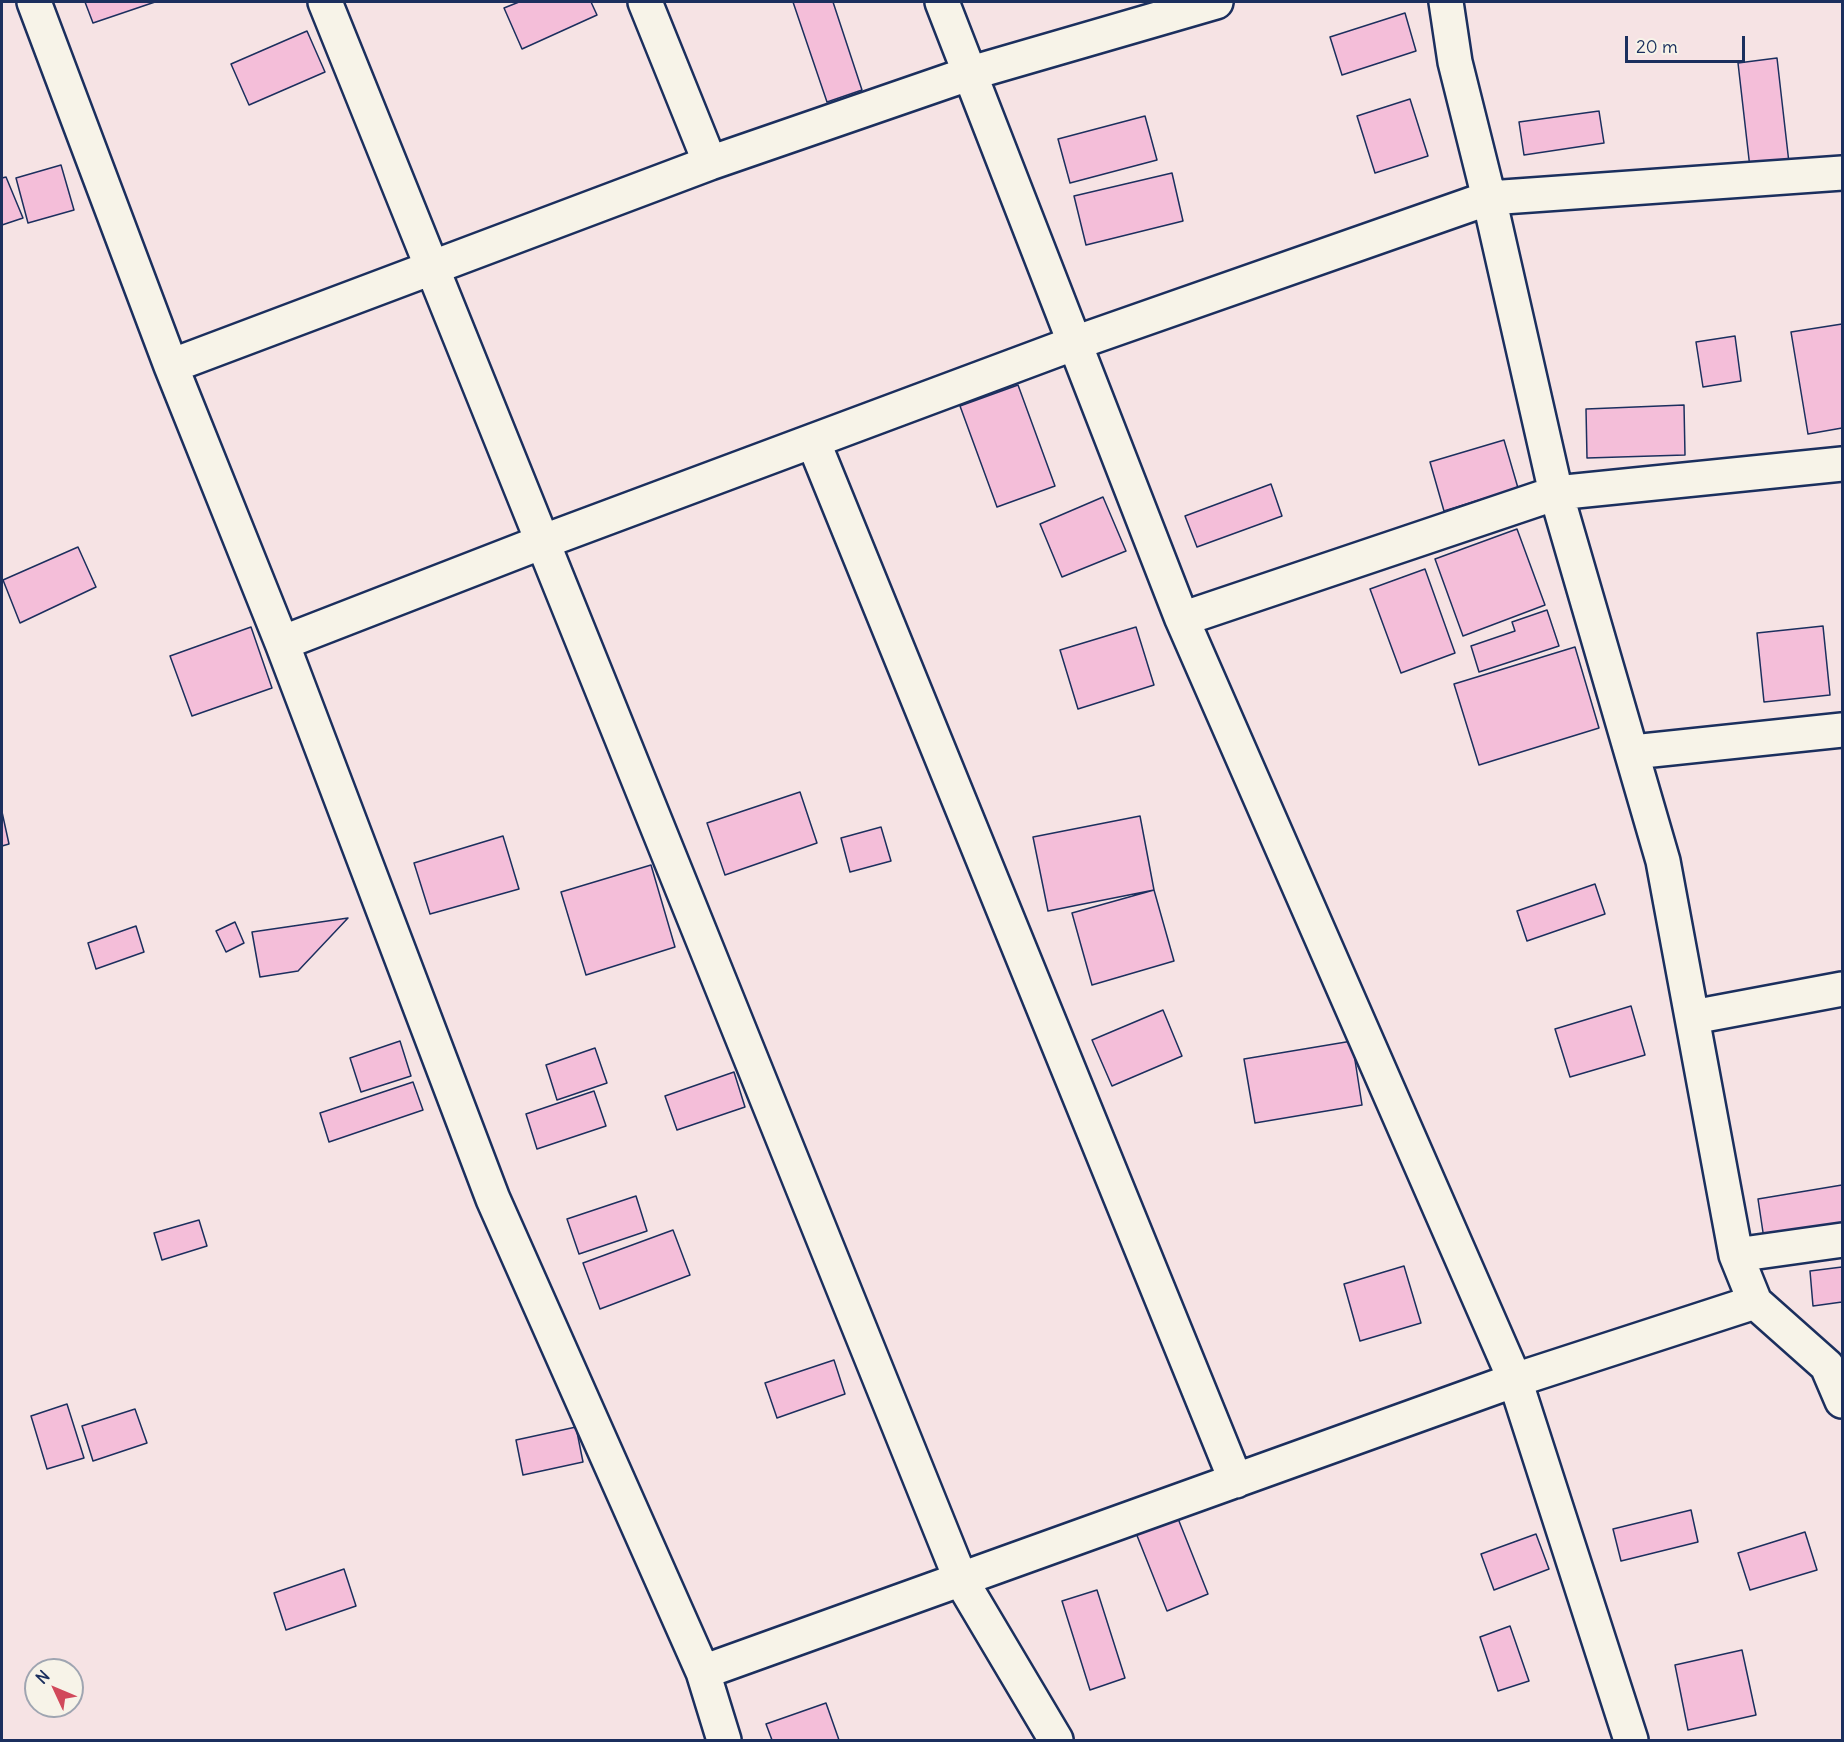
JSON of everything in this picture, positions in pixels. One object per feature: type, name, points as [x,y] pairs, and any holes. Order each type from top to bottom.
[{"type":"street","points":[[34,2],[171,366],[282,643],[493,1199],[703,1672],[724,1740]]},
{"type":"street","points":[[325,2],[961,1580],[1056,1740]]},
{"type":"street","points":[[645,2],[710,163]]},
{"type":"street","points":[[942,2],[1182,619],[1515,1380],[1631,1740]]},
{"type":"street","points":[[171,366],[710,163],[971,73],[1216,2]]},
{"type":"street","points":[[1446,2],[1455,62],[1489,198],[1556,493],[1664,861],[1736,1255],[1755,1302],[1827,1366],[1842,1401]]},
{"type":"street","points":[[282,643],[542,542],[1075,343],[1489,198],[1842,173]]},
{"type":"street","points":[[813,441],[1236,1481]]},
{"type":"street","points":[[1182,619],[1556,493],[1842,464]]},
{"type":"street","points":[[1633,752],[1842,730]]},
{"type":"street","points":[[1693,1017],[1842,989]]},
{"type":"street","points":[[1736,1255],[1842,1240]]},
{"type":"street","points":[[703,1672],[1515,1380],[1755,1302]]},
{"type":"building","points":[[85,2],[155,2],[93,23]]},
{"type":"building","points":[[519,2],[591,2],[597,15],[522,49],[504,8]]},
{"type":"building","points":[[793,2],[833,2],[862,90],[827,102]]},
{"type":"building","points":[[1405,13],[1416,51],[1342,75],[1330,37]]},
{"type":"building","points":[[307,31],[325,72],[249,105],[231,64]]},
{"type":"building","points":[[1777,58],[1789,163],[1750,168],[1738,63]]},
{"type":"building","points":[[1410,99],[1428,156],[1375,173],[1357,116]]},
{"type":"building","points":[[1599,111],[1604,143],[1524,155],[1519,122]]},
{"type":"building","points":[[1145,116],[1157,160],[1070,183],[1058,139]]},
{"type":"building","points":[[61,165],[74,210],[28,223],[16,178]]},
{"type":"building","points":[[1172,173],[1183,221],[1086,245],[1074,196]]},
{"type":"building","points":[[6,177],[23,218],[2,225],[2,178]]},
{"type":"building","points":[[1842,324],[1842,428],[1808,434],[1791,332]]},
{"type":"building","points":[[1735,336],[1741,381],[1703,387],[1696,342]]},
{"type":"building","points":[[1018,385],[1055,486],[997,507],[960,406]]},
{"type":"building","points":[[1684,405],[1685,455],[1587,458],[1586,409]]},
{"type":"building","points":[[1504,440],[1518,488],[1444,511],[1430,462]]},
{"type":"building","points":[[1271,484],[1282,516],[1197,547],[1185,516]]},
{"type":"building","points":[[1103,497],[1126,551],[1062,577],[1040,524]]},
{"type":"building","points":[[1517,529],[1545,605],[1463,636],[1435,559]]},
{"type":"building","points":[[78,547],[96,587],[20,623],[3,580]]},
{"type":"building","points":[[1425,569],[1455,653],[1401,673],[1370,589]]},
{"type":"building","points":[[1547,610],[1559,646],[1479,672],[1471,646],[1515,631],[1512,622]]},
{"type":"building","points":[[1823,626],[1830,695],[1764,702],[1757,633]]},
{"type":"building","points":[[251,627],[272,688],[192,716],[170,656]]},
{"type":"building","points":[[1136,627],[1154,685],[1078,709],[1060,650]]},
{"type":"building","points":[[1575,647],[1599,728],[1479,765],[1454,684]]},
{"type":"building","points":[[800,792],[817,843],[725,875],[707,823]]},
{"type":"building","points":[[2,812],[9,844],[2,846]]},
{"type":"building","points":[[1140,816],[1154,890],[1048,911],[1033,837]]},
{"type":"building","points":[[881,827],[891,861],[850,872],[841,838]]},
{"type":"building","points":[[503,836],[519,889],[430,914],[414,863]]},
{"type":"building","points":[[651,865],[675,947],[586,975],[561,892]]},
{"type":"building","points":[[1595,884],[1605,914],[1527,941],[1517,911]]},
{"type":"building","points":[[1154,890],[1174,961],[1092,985],[1072,913]]},
{"type":"building","points":[[348,918],[298,971],[260,977],[252,932]]},
{"type":"building","points":[[235,922],[244,943],[226,952],[216,931]]},
{"type":"building","points":[[136,926],[144,952],[96,969],[88,943]]},
{"type":"building","points":[[1631,1006],[1645,1055],[1570,1077],[1555,1029]]},
{"type":"building","points":[[1163,1010],[1182,1056],[1112,1086],[1092,1040]]},
{"type":"building","points":[[400,1041],[411,1076],[361,1092],[350,1058]]},
{"type":"building","points":[[1352,1041],[1362,1105],[1255,1123],[1244,1059]]},
{"type":"building","points":[[595,1048],[607,1083],[557,1100],[546,1065]]},
{"type":"building","points":[[734,1072],[745,1107],[677,1130],[665,1096]]},
{"type":"building","points":[[413,1082],[423,1110],[329,1142],[320,1113]]},
{"type":"building","points":[[594,1091],[606,1126],[537,1149],[526,1114]]},
{"type":"building","points":[[1842,1185],[1842,1227],[1764,1239],[1758,1199]]},
{"type":"building","points":[[636,1196],[647,1231],[579,1254],[567,1219]]},
{"type":"building","points":[[199,1220],[207,1246],[162,1260],[154,1233]]},
{"type":"building","points":[[673,1230],[690,1275],[600,1309],[583,1263]]},
{"type":"building","points":[[1404,1266],[1421,1323],[1360,1341],[1344,1284]]},
{"type":"building","points":[[1842,1267],[1842,1302],[1813,1306],[1810,1271]]},
{"type":"building","points":[[834,1360],[845,1394],[777,1418],[765,1383]]},
{"type":"building","points":[[67,1404],[84,1458],[47,1469],[31,1416]]},
{"type":"building","points":[[135,1409],[147,1443],[93,1461],[82,1426]]},
{"type":"building","points":[[576,1427],[583,1462],[523,1475],[516,1440]]},
{"type":"building","points":[[1691,1510],[1698,1542],[1621,1561],[1613,1529]]},
{"type":"building","points":[[1175,1511],[1208,1594],[1167,1611],[1134,1528]]},
{"type":"building","points":[[1805,1532],[1817,1570],[1750,1590],[1738,1553]]},
{"type":"building","points":[[1536,1534],[1549,1569],[1494,1590],[1481,1554]]},
{"type":"building","points":[[344,1569],[356,1606],[286,1630],[274,1593]]},
{"type":"building","points":[[1097,1590],[1125,1678],[1090,1690],[1062,1601]]},
{"type":"building","points":[[1510,1626],[1529,1681],[1498,1691],[1480,1637]]},
{"type":"building","points":[[1742,1650],[1756,1715],[1688,1730],[1675,1665]]},
{"type":"building","points":[[826,1703],[839,1740],[772,1740],[766,1724]]}]
